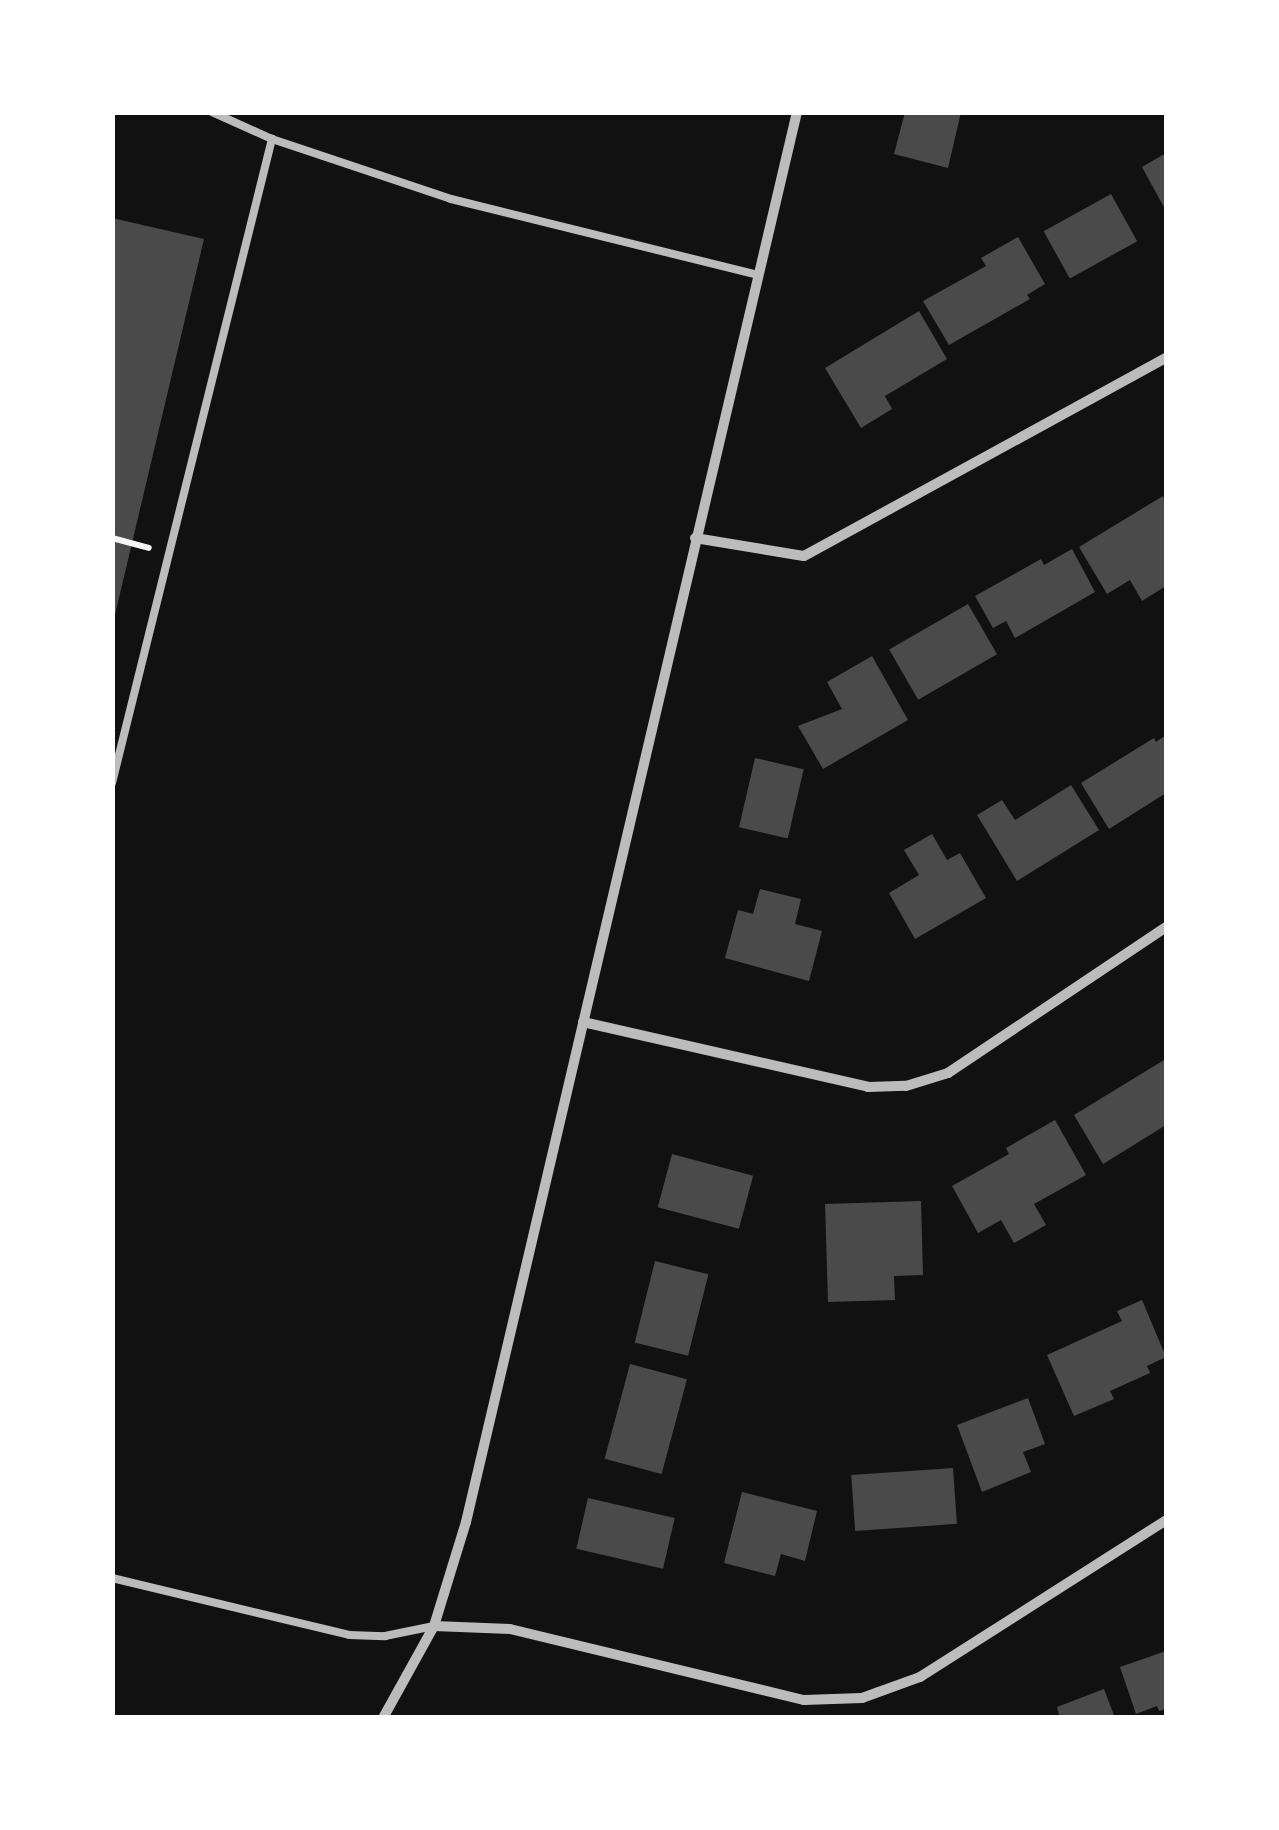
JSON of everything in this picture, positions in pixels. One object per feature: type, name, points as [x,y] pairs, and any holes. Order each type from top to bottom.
[{"type":"street","points":[[383,1718],[434,1626],[466,1522],[798,112]]},
{"type":"street","points":[[695,538],[804,556],[1166,358]]},
{"type":"street","points":[[583,1022],[868,1087],[906,1086],[948,1073],[1166,927]]},
{"type":"street","points":[[434,1626],[510,1630],[804,1700],[862,1698],[920,1677],[1166,1520]]},
{"type":"lane","points":[[212,112],[272,139],[451,199],[758,275]]},
{"type":"lane","points":[[112,783],[272,139]]},
{"type":"lane","points":[[112,1578],[349,1635],[384,1636],[434,1626]]},
{"type":"path","points":[[112,538],[132,543]]},
{"type":"building","points":[[905,112],[961,112],[948,168],[894,154]]},
{"type":"building","points":[[1166,153],[1166,211],[1142,167]]},
{"type":"building","points":[[1111,194],[1137,241],[1070,279],[1044,231]]},
{"type":"building","points":[[112,218],[204,239],[114,619],[112,618]]},
{"type":"building","points":[[1018,237],[1045,284],[1027,295],[1030,299],[949,345],[923,301],[986,266],[981,258]]},
{"type":"building","points":[[919,311],[947,359],[885,396],[892,409],[861,428],[825,368]]},
{"type":"building","points":[[1163,496],[1166,586],[1142,601],[1130,580],[1107,594],[1079,547]]},
{"type":"building","points":[[1072,549],[1095,592],[1015,638],[1006,621],[993,628],[975,596],[1041,559],[1044,565]]},
{"type":"building","points":[[968,604],[997,654],[918,700],[889,650]]},
{"type":"building","points":[[872,656],[908,720],[823,769],[798,726],[842,709],[827,682]]},
{"type":"building","points":[[1166,735],[1166,793],[1109,829],[1081,783],[1154,738],[1156,742]]},
{"type":"building","points":[[755,758],[804,769],[788,838],[739,827]]},
{"type":"building","points":[[1071,785],[1099,830],[1017,881],[977,815],[1002,800],[1015,820]]},
{"type":"building","points":[[932,834],[947,860],[960,853],[986,898],[915,939],[889,893],[919,875],[904,850]]},
{"type":"building","points":[[760,889],[801,899],[795,924],[822,931],[809,981],[725,958],[738,910],[753,914]]},
{"type":"building","points":[[1164,1060],[1166,1125],[1103,1164],[1074,1115]]},
{"type":"building","points":[[1055,1120],[1086,1175],[1034,1204],[1046,1225],[1014,1243],[1001,1220],[978,1233],[952,1186],[1009,1154],[1006,1148]]},
{"type":"building","points":[[672,1154],[753,1176],[739,1229],[658,1207]]},
{"type":"building","points":[[921,1201],[923,1275],[894,1276],[895,1300],[828,1302],[825,1204]]},
{"type":"building","points":[[655,1261],[708,1274],[688,1356],[635,1343]]},
{"type":"building","points":[[1142,1300],[1166,1357],[1147,1366],[1150,1373],[1110,1391],[1114,1399],[1074,1416],[1047,1355],[1122,1321],[1117,1311]]},
{"type":"building","points":[[630,1364],[687,1379],[662,1474],[605,1459]]},
{"type":"building","points":[[1028,1398],[1045,1444],[1023,1452],[1031,1472],[982,1492],[957,1425]]},
{"type":"building","points":[[953,1468],[957,1524],[855,1531],[851,1475]]},
{"type":"building","points":[[742,1492],[817,1511],[805,1561],[781,1554],[775,1576],[724,1563]]},
{"type":"building","points":[[588,1498],[675,1518],[663,1569],[576,1549]]},
{"type":"building","points":[[1166,1651],[1166,1709],[1159,1711],[1157,1706],[1136,1714],[1120,1667]]},
{"type":"building","points":[[1104,1689],[1115,1718],[1060,1718],[1057,1707]]}]
